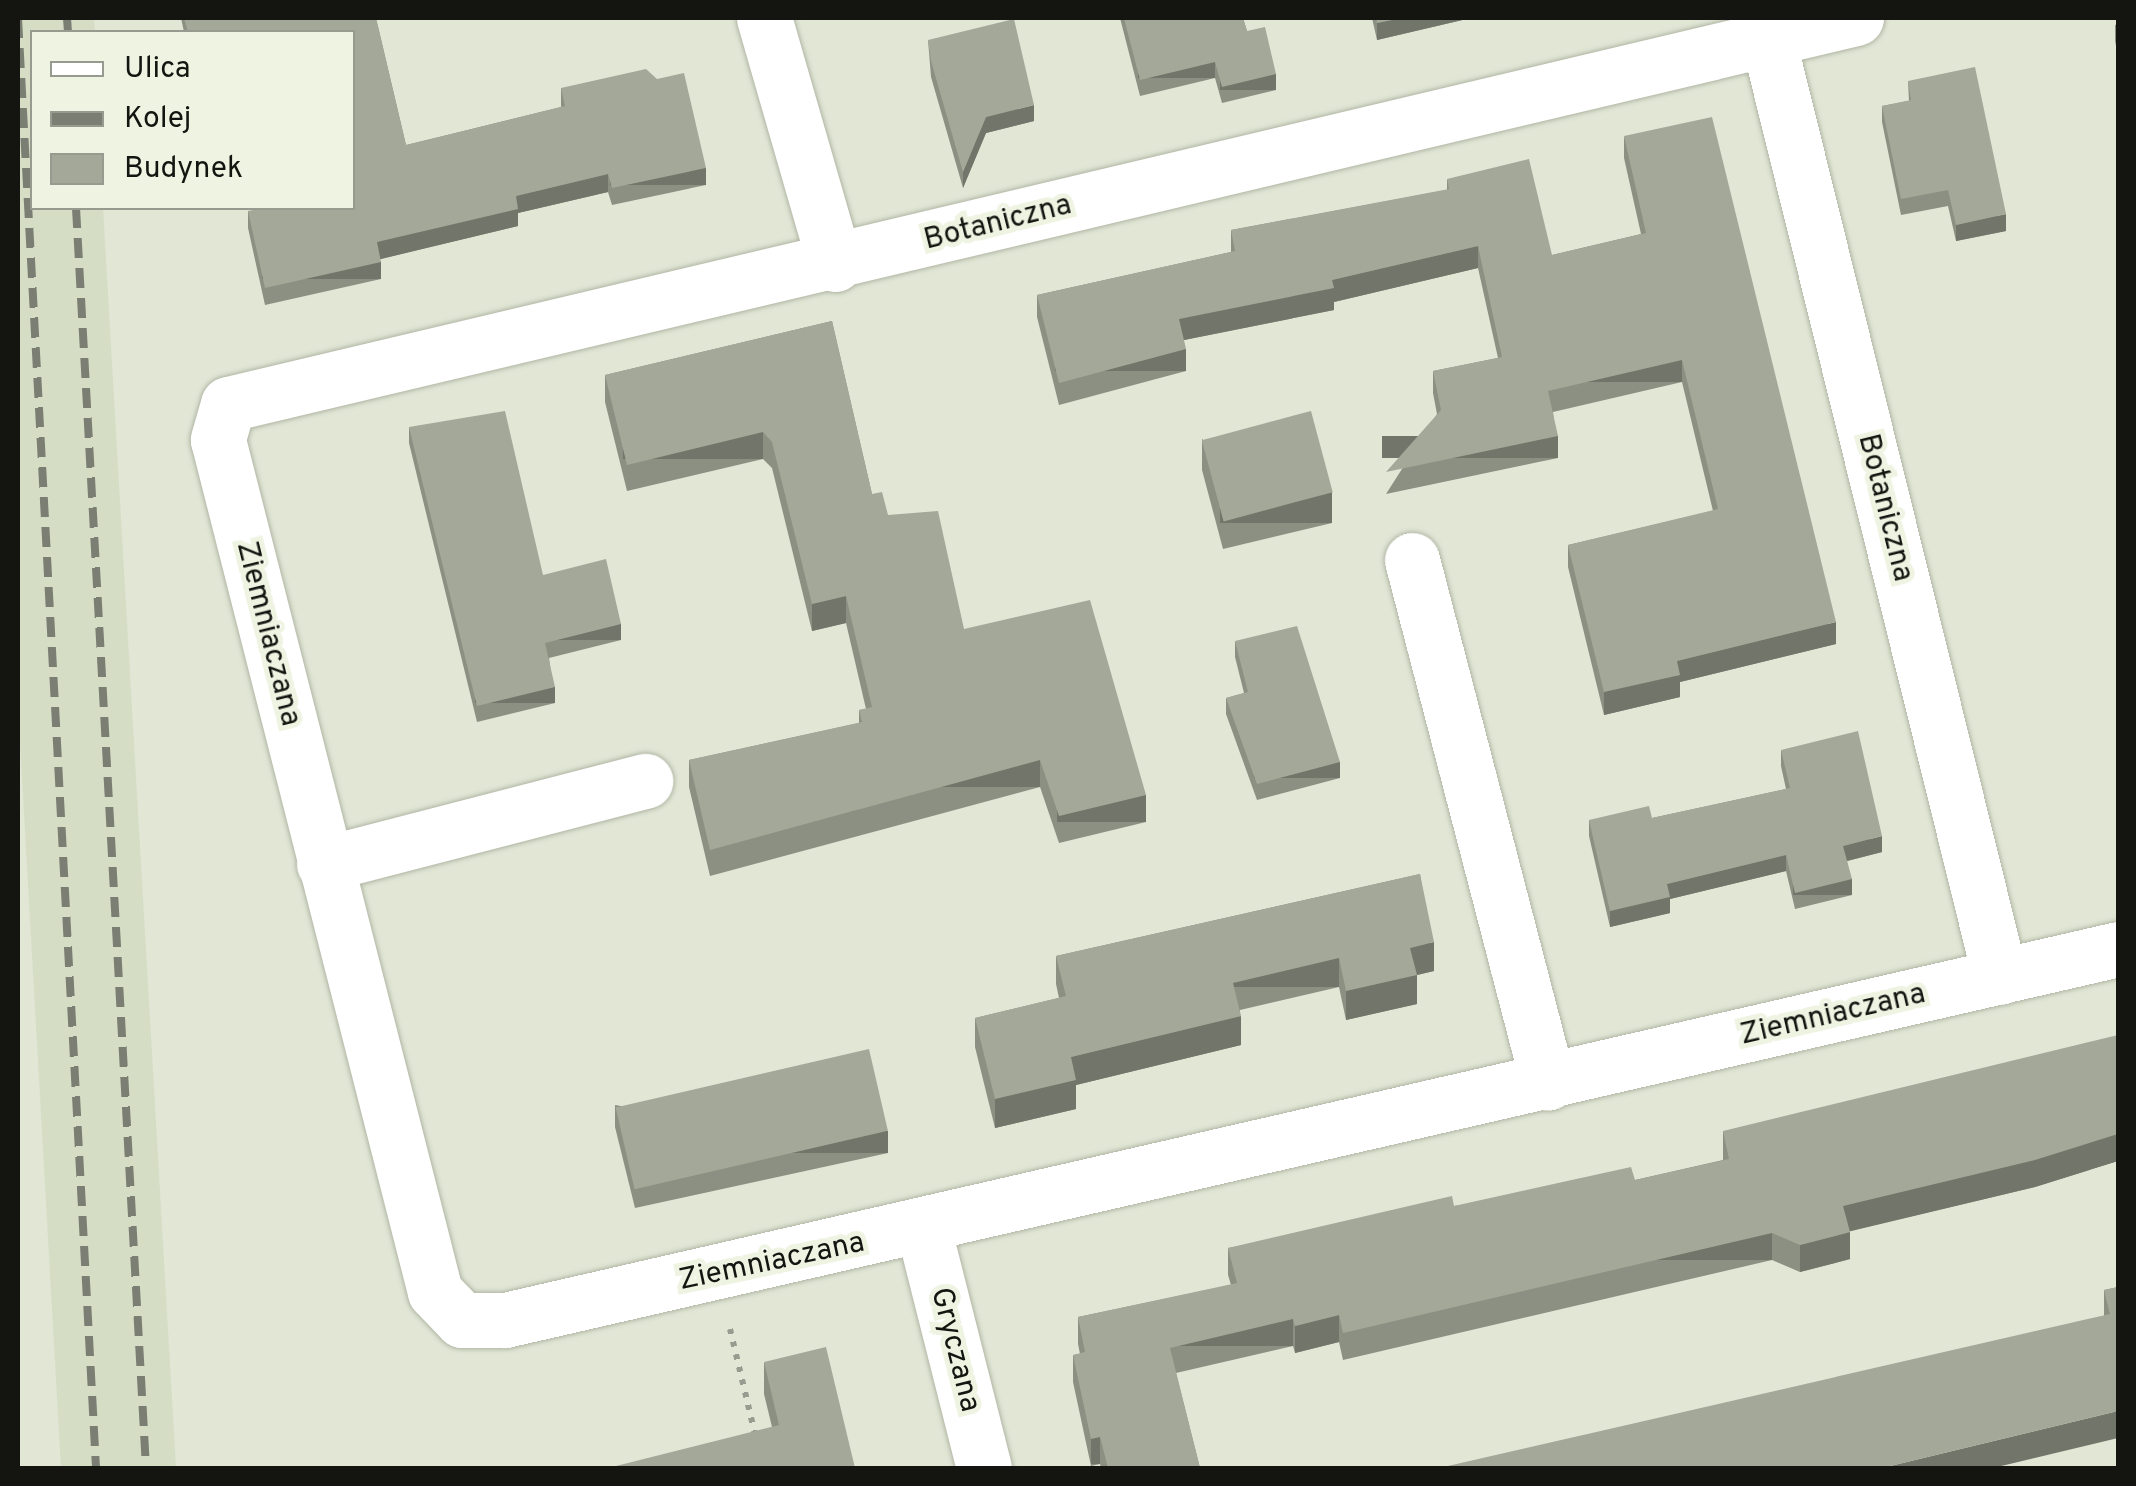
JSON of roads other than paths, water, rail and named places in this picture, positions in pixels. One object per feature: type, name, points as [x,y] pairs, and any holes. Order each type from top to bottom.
[{"type":"street","points":[[764,18],[836,264]]},
{"type":"street","name":"Botaniczna","points":[[228,404],[836,264],[1856,18]]},
{"type":"street","name":"Botaniczna","points":[[1768,39],[2000,978]]},
{"type":"street","name":"Ziemniaczana","points":[[228,404],[218,440],[324,864],[435,1292],[462,1320],[505,1320],[924,1231],[2118,949]]},
{"type":"street","points":[[1412,560],[1548,1083]]},
{"type":"street","points":[[324,864],[645,781]]},
{"type":"street","name":"Gryczana","points":[[924,1231],[984,1468]]},
{"type":"railway","points":[[18,18],[96,1468]]},
{"type":"railway","points":[[67,18],[68,30]]},
{"type":"railway","points":[[76,210],[146,1468]]}]
